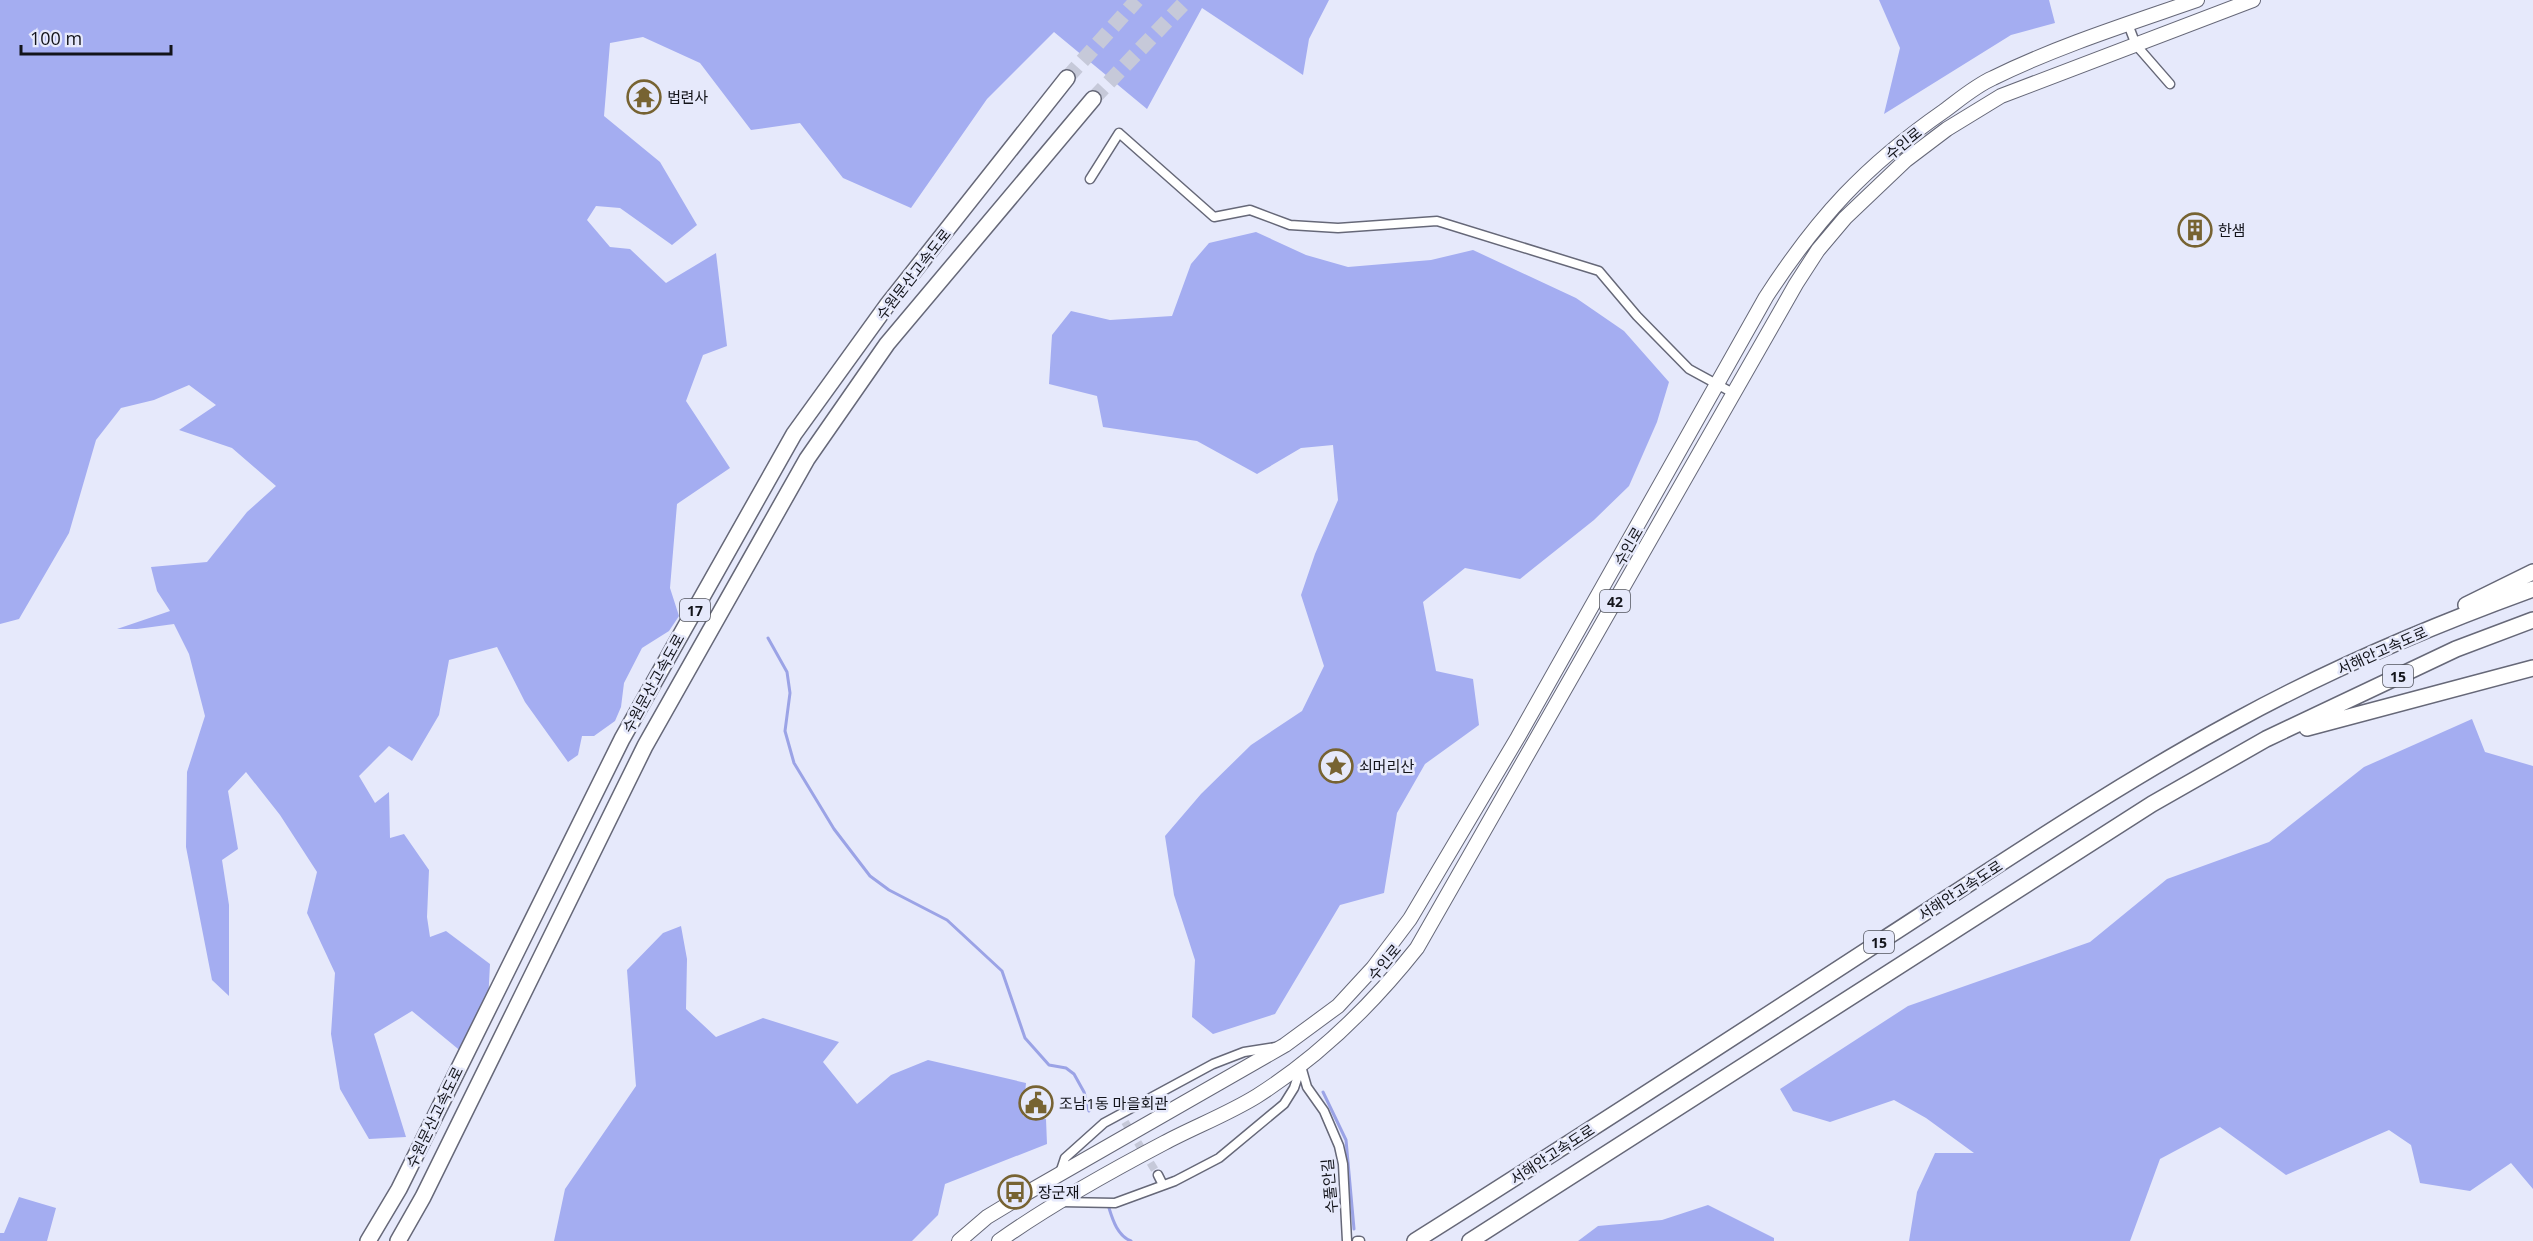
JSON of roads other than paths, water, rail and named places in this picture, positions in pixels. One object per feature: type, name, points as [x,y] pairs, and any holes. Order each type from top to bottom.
[{"type":"highway","name":"수원문산고속도로","points":[[368,1241],[399,1189],[622,739],[794,434],[888,304],[1067,78]]},
{"type":"highway","name":"수원문산고속도로","points":[[398,1241],[423,1197],[645,746],[807,459],[888,344],[1093,99]]},
{"type":"highway","points":[[2355,661],[2533,572]]},
{"type":"highway","name":"서해안고속도로","points":[[1415,1241],[2120,789],[2235,721],[2355,661],[2480,608],[2533,590]]},
{"type":"highway","name":"서해안고속도로","points":[[1470,1241],[2152,804],[2266,739],[2456,649],[2533,620]]},
{"type":"highway","points":[[2266,739],[2480,680],[2533,668]]},
{"type":"main road","name":"수인로","points":[[959,1241],[987,1217],[1285,1045],[1338,1006],[1373,968],[1410,919],[1518,737],[1766,297],[1804,241],[1833,205],[1894,147],[1991,79],[2128,24],[2197,0]]},
{"type":"main road","name":"수인로","points":[[999,1241],[1058,1202],[1164,1143],[1256,1097],[1301,1066],[1344,1029],[1385,988],[1417,948],[1796,284],[1818,250],[1845,218],[1906,160],[1947,129],[2001,96],[2253,0]]},
{"type":"street","points":[[2128,24],[2136,45],[2169,84]]},
{"type":"street","points":[[1090,179],[1119,133],[1214,217],[1250,210],[1290,225],[1338,228],[1437,221],[1599,271],[1637,316],[1689,369],[1717,386],[1734,393]]},
{"type":"street","points":[[1059,1174],[1067,1156],[1104,1123],[1123,1118],[1213,1064],[1244,1052],[1285,1045]]},
{"type":"street","points":[[1058,1202],[1115,1203],[1163,1185],[1219,1158],[1284,1104],[1294,1088],[1301,1066]]},
{"type":"street","name":"수풀안길","points":[[1301,1066],[1307,1087],[1324,1111],[1339,1146],[1347,1241]]},
{"type":"street","points":[[1158,1174],[1163,1185]]},
{"type":"waterway","points":[[768,638],[787,672],[790,693],[785,731],[794,763],[834,829],[870,876],[889,890],[947,920],[1002,971],[1025,1038],[1049,1065],[1066,1068],[1074,1074],[1084,1092],[1089,1111]]},
{"type":"waterway","points":[[1323,1092],[1346,1140],[1354,1229]]},
{"type":"waterway","points":[[1109,1208],[1119,1232],[1131,1241]]},
{"type":"tunnel","points":[[1067,78],[1137,0]]},
{"type":"tunnel","points":[[1093,99],[1187,0]]},
{"type":"tunnel","points":[[1125,1122],[1158,1175]]},
{"type":"place","name":"법련사","points":[[644,97]]},
{"type":"place","name":"한샘","points":[[2195,230]]},
{"type":"place","name":"쇠머리산","points":[[1336,766]]},
{"type":"place","name":"조남1동 마을회관","points":[[1036,1103]]},
{"type":"place","name":"장군재","points":[[1015,1192]]}]
